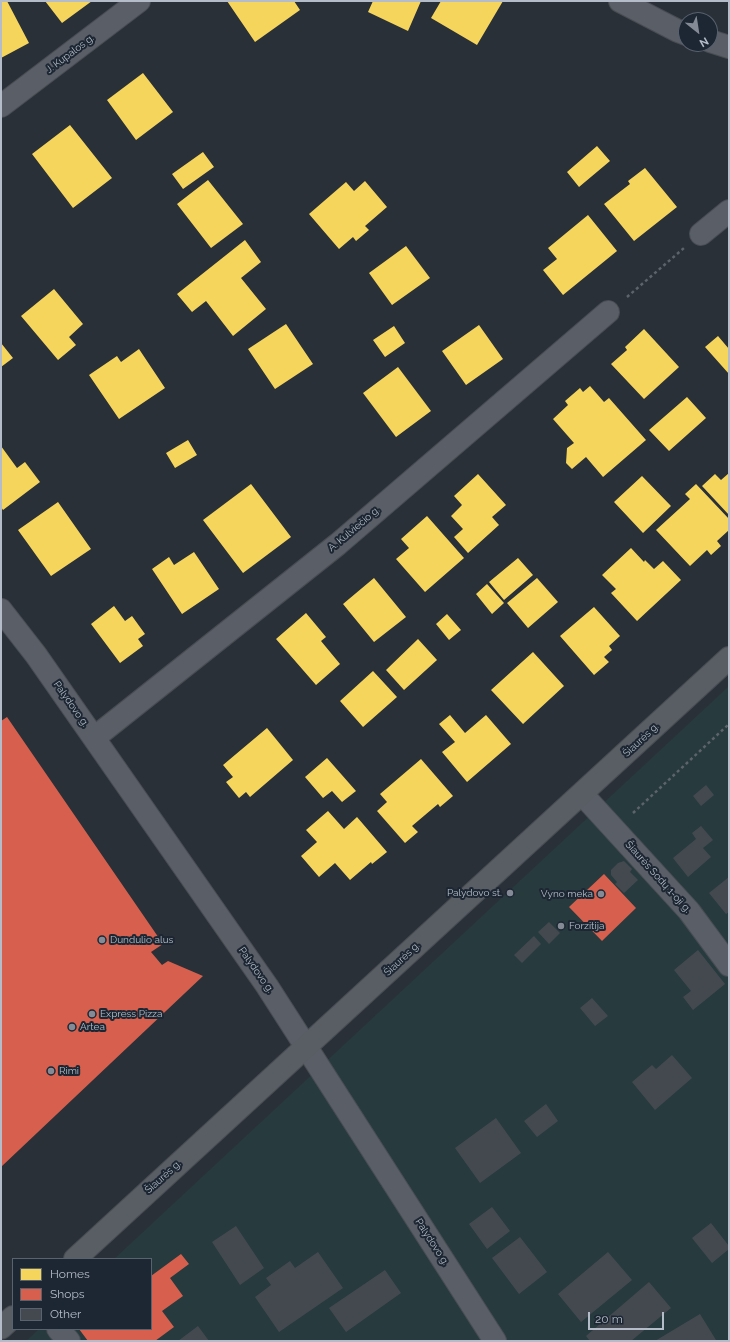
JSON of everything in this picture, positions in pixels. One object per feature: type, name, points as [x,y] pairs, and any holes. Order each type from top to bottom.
[{"type":"main road","name":"Šiaurės g.","points":[[76,1258],[729,658]]},
{"type":"main road","points":[[1,1328],[12,1318]]},
{"type":"street","name":"J. Kupalos g.","points":[[1,106],[139,1]]},
{"type":"street","points":[[620,1],[678,31]]},
{"type":"street","points":[[718,44],[729,47]]},
{"type":"street","points":[[701,234],[729,211]]},
{"type":"street","name":"A. Kulviečio g.","points":[[94,738],[338,544],[608,312]]},
{"type":"street","name":"Palydovo g.","points":[[1,610],[36,655],[268,986],[495,1341]]},
{"type":"street","name":"Šiaurės Sodų 1-oji g.","points":[[582,794],[688,911],[729,964]]},
{"type":"street","points":[[59,1330],[69,1341]]},
{"type":"path","points":[[608,312],[701,234]]},
{"type":"path","points":[[615,830],[729,724]]},
{"type":"green space","points":[[729,686],[729,1341],[26,1341],[38,1330],[152,1330],[152,1258],[115,1258]]},
{"type":"building: Homes","points":[[1,1],[7,1],[29,43],[1,58]]},
{"type":"building: Homes","points":[[45,1],[92,1],[62,23]]},
{"type":"building: Homes","points":[[227,1],[294,1],[300,10],[255,42]]},
{"type":"building: Homes","points":[[373,1],[421,1],[408,31],[368,12]]},
{"type":"building: Homes","points":[[441,1],[503,1],[477,45],[431,18]]},
{"type":"building: Homes","points":[[143,73],[173,112],[136,140],[107,100]]},
{"type":"building: Homes","points":[[70,125],[112,178],[73,208],[32,154]]},
{"type":"building: Homes","points":[[597,146],[610,161],[579,187],[567,172]]},
{"type":"building: Homes","points":[[203,152],[214,167],[183,189],[172,174]]},
{"type":"building: Homes","points":[[645,168],[677,207],[634,241],[604,204],[630,184],[628,181]]},
{"type":"building: Homes","points":[[208,180],[243,224],[211,248],[177,204]]},
{"type":"building: Homes","points":[[365,181],[387,207],[365,226],[369,230],[356,241],[353,237],[339,249],[309,214],[346,182],[354,191]]},
{"type":"building: Homes","points":[[588,215],[617,251],[563,295],[543,270],[557,259],[548,248]]},
{"type":"building: Homes","points":[[245,240],[261,262],[241,278],[266,309],[233,336],[206,301],[192,312],[177,294]]},
{"type":"building: Homes","points":[[406,246],[430,278],[392,305],[369,273]]},
{"type":"building: Homes","points":[[54,289],[83,324],[69,337],[76,345],[58,360],[21,316]]},
{"type":"building: Homes","points":[[286,324],[313,364],[275,389],[248,349]]},
{"type":"building: Homes","points":[[479,325],[503,359],[466,385],[442,351]]},
{"type":"building: Homes","points":[[394,326],[405,343],[385,357],[373,340]]},
{"type":"building: Homes","points":[[644,329],[679,367],[644,399],[611,364],[627,350],[625,347]]},
{"type":"building: Homes","points":[[718,336],[729,349],[729,374],[705,347]]},
{"type":"building: Homes","points":[[1,343],[13,358],[1,367]]},
{"type":"building: Homes","points":[[139,349],[165,388],[119,419],[89,375],[117,356],[121,362]]},
{"type":"building: Homes","points":[[398,367],[431,411],[396,437],[363,393]]},
{"type":"building: Homes","points":[[590,386],[604,402],[609,398],[646,440],[603,477],[586,457],[572,469],[566,463],[567,448],[574,443],[553,419],[568,405],[565,401],[580,388],[583,392]]},
{"type":"building: Homes","points":[[687,397],[706,418],[669,451],[649,430]]},
{"type":"building: Homes","points":[[188,440],[197,455],[175,468],[166,453]]},
{"type":"building: Homes","points":[[1,446],[17,468],[25,462],[40,482],[3,510],[1,507]]},
{"type":"building: Homes","points":[[729,473],[729,515],[702,486],[715,474],[721,480]]},
{"type":"building: Homes","points":[[478,474],[506,505],[492,517],[499,525],[468,553],[454,537],[463,529],[451,516],[462,505],[454,496]]},
{"type":"building: Homes","points":[[642,476],[671,506],[643,533],[614,502]]},
{"type":"building: Homes","points":[[251,484],[291,537],[243,573],[203,520]]},
{"type":"building: Homes","points":[[696,484],[729,519],[729,530],[717,541],[721,546],[711,555],[707,550],[690,566],[656,530],[690,499],[685,494]]},
{"type":"building: Homes","points":[[58,502],[91,549],[51,576],[18,530]]},
{"type":"building: Homes","points":[[427,516],[464,558],[425,592],[396,559],[409,548],[401,539]]},
{"type":"building: Homes","points":[[631,548],[644,562],[645,560],[654,569],[663,561],[681,580],[637,621],[611,593],[616,589],[602,575]]},
{"type":"building: Homes","points":[[194,552],[219,589],[182,614],[152,569],[169,557],[174,565]]},
{"type":"building: Homes","points":[[518,558],[533,575],[504,600],[489,582]]},
{"type":"building: Homes","points":[[374,578],[406,617],[374,642],[343,604]]},
{"type":"building: Homes","points":[[537,578],[558,602],[528,628],[507,603]]},
{"type":"building: Homes","points":[[487,584],[504,603],[492,614],[476,594]]},
{"type":"building: Homes","points":[[114,606],[125,621],[132,616],[145,634],[138,639],[143,646],[120,663],[91,624]]},
{"type":"building: Homes","points":[[594,607],[620,636],[609,646],[612,650],[604,657],[609,662],[594,675],[560,636]]},
{"type":"building: Homes","points":[[306,613],[326,637],[321,641],[340,664],[316,685],[276,639]]},
{"type":"building: Homes","points":[[447,614],[461,630],[449,640],[436,624]]},
{"type":"building: Homes","points":[[418,639],[437,660],[404,690],[386,670]]},
{"type":"building: Homes","points":[[533,652],[564,686],[523,724],[491,690]]},
{"type":"building: Homes","points":[[373,671],[397,697],[363,727],[340,701]]},
{"type":"building: Homes","points":[[450,715],[465,733],[486,715],[511,744],[467,782],[442,752],[455,742],[439,724]]},
{"type":"building: Homes","points":[[267,728],[293,760],[250,797],[246,792],[239,798],[226,782],[233,777],[223,765]]},
{"type":"building: Homes","points":[[327,758],[356,791],[342,802],[332,791],[323,798],[305,777]]},
{"type":"building: Homes","points":[[421,759],[453,796],[440,807],[438,804],[412,826],[418,832],[405,843],[377,811],[387,802],[380,794]]},
{"type":"building: Homes","points":[[328,811],[344,829],[357,817],[387,852],[372,864],[371,862],[350,880],[335,863],[319,877],[301,856],[317,842],[306,830]]},
{"type":"building: Shops","name":"Rimi","points":[[7,717],[163,944],[151,952],[162,965],[168,961],[203,976],[1,1167],[1,721]]},
{"type":"building: Shops","points":[[604,874],[636,908],[602,941],[569,907]]},
{"type":"building: Shops","points":[[181,1254],[189,1264],[170,1278],[183,1296],[162,1311],[174,1327],[155,1341],[88,1341],[80,1330],[152,1330],[152,1275]]},
{"type":"building: Other","points":[[706,785],[714,795],[701,806],[693,796]]},
{"type":"building: Other","points":[[701,826],[713,840],[703,848],[711,857],[688,877],[673,858],[696,839],[692,833]]},
{"type":"building: Other","points":[[624,861],[632,869],[630,872],[638,880],[624,893],[615,884],[617,882],[611,875],[611,870],[618,863]]},
{"type":"building: Other","points":[[729,877],[729,912],[726,914],[709,893]]},
{"type":"building: Other","points":[[549,922],[560,933],[549,944],[538,932]]},
{"type":"building: Other","points":[[534,936],[541,944],[522,963],[514,955]]},
{"type":"building: Other","points":[[698,950],[725,984],[693,1010],[683,997],[691,991],[674,970]]},
{"type":"building: Other","points":[[592,998],[608,1016],[595,1026],[580,1008]]},
{"type":"building: Other","points":[[672,1055],[692,1078],[655,1110],[632,1082],[652,1065],[656,1069]]},
{"type":"building: Other","points":[[546,1104],[558,1121],[537,1137],[524,1121]]},
{"type":"building: Other","points":[[496,1118],[521,1153],[480,1183],[455,1148]]},
{"type":"building: Other","points":[[492,1207],[510,1231],[487,1249],[469,1224]]},
{"type":"building: Other","points":[[711,1223],[729,1246],[729,1249],[712,1263],[692,1238]]},
{"type":"building: Other","points":[[236,1226],[264,1268],[240,1285],[212,1242]]},
{"type":"building: Other","points":[[520,1237],[547,1272],[519,1294],[492,1258]]},
{"type":"building: Other","points":[[318,1252],[343,1288],[279,1332],[255,1297],[271,1285],[266,1278],[290,1261],[295,1268]]},
{"type":"building: Other","points":[[608,1252],[632,1280],[581,1322],[558,1294]]},
{"type":"building: Other","points":[[385,1270],[401,1293],[346,1332],[329,1308]]},
{"type":"building: Other","points":[[649,1282],[671,1308],[631,1341],[590,1341],[586,1336]]},
{"type":"building: Other","points":[[700,1314],[716,1340],[655,1341]]},
{"type":"building: Other","points":[[198,1326],[209,1341],[178,1341]]},
{"type":"place","name":"Palydovo st.","points":[[510,893]]},
{"type":"place","name":"Vyno meka","points":[[601,894]]},
{"type":"place","name":"Forzitija","points":[[561,926]]},
{"type":"place","name":"Dundulio alus","points":[[102,940]]},
{"type":"place","name":"Express Pizza","points":[[92,1014]]},
{"type":"place","name":"Artea","points":[[72,1027]]},
{"type":"place","name":"Rimi","points":[[51,1071]]}]
